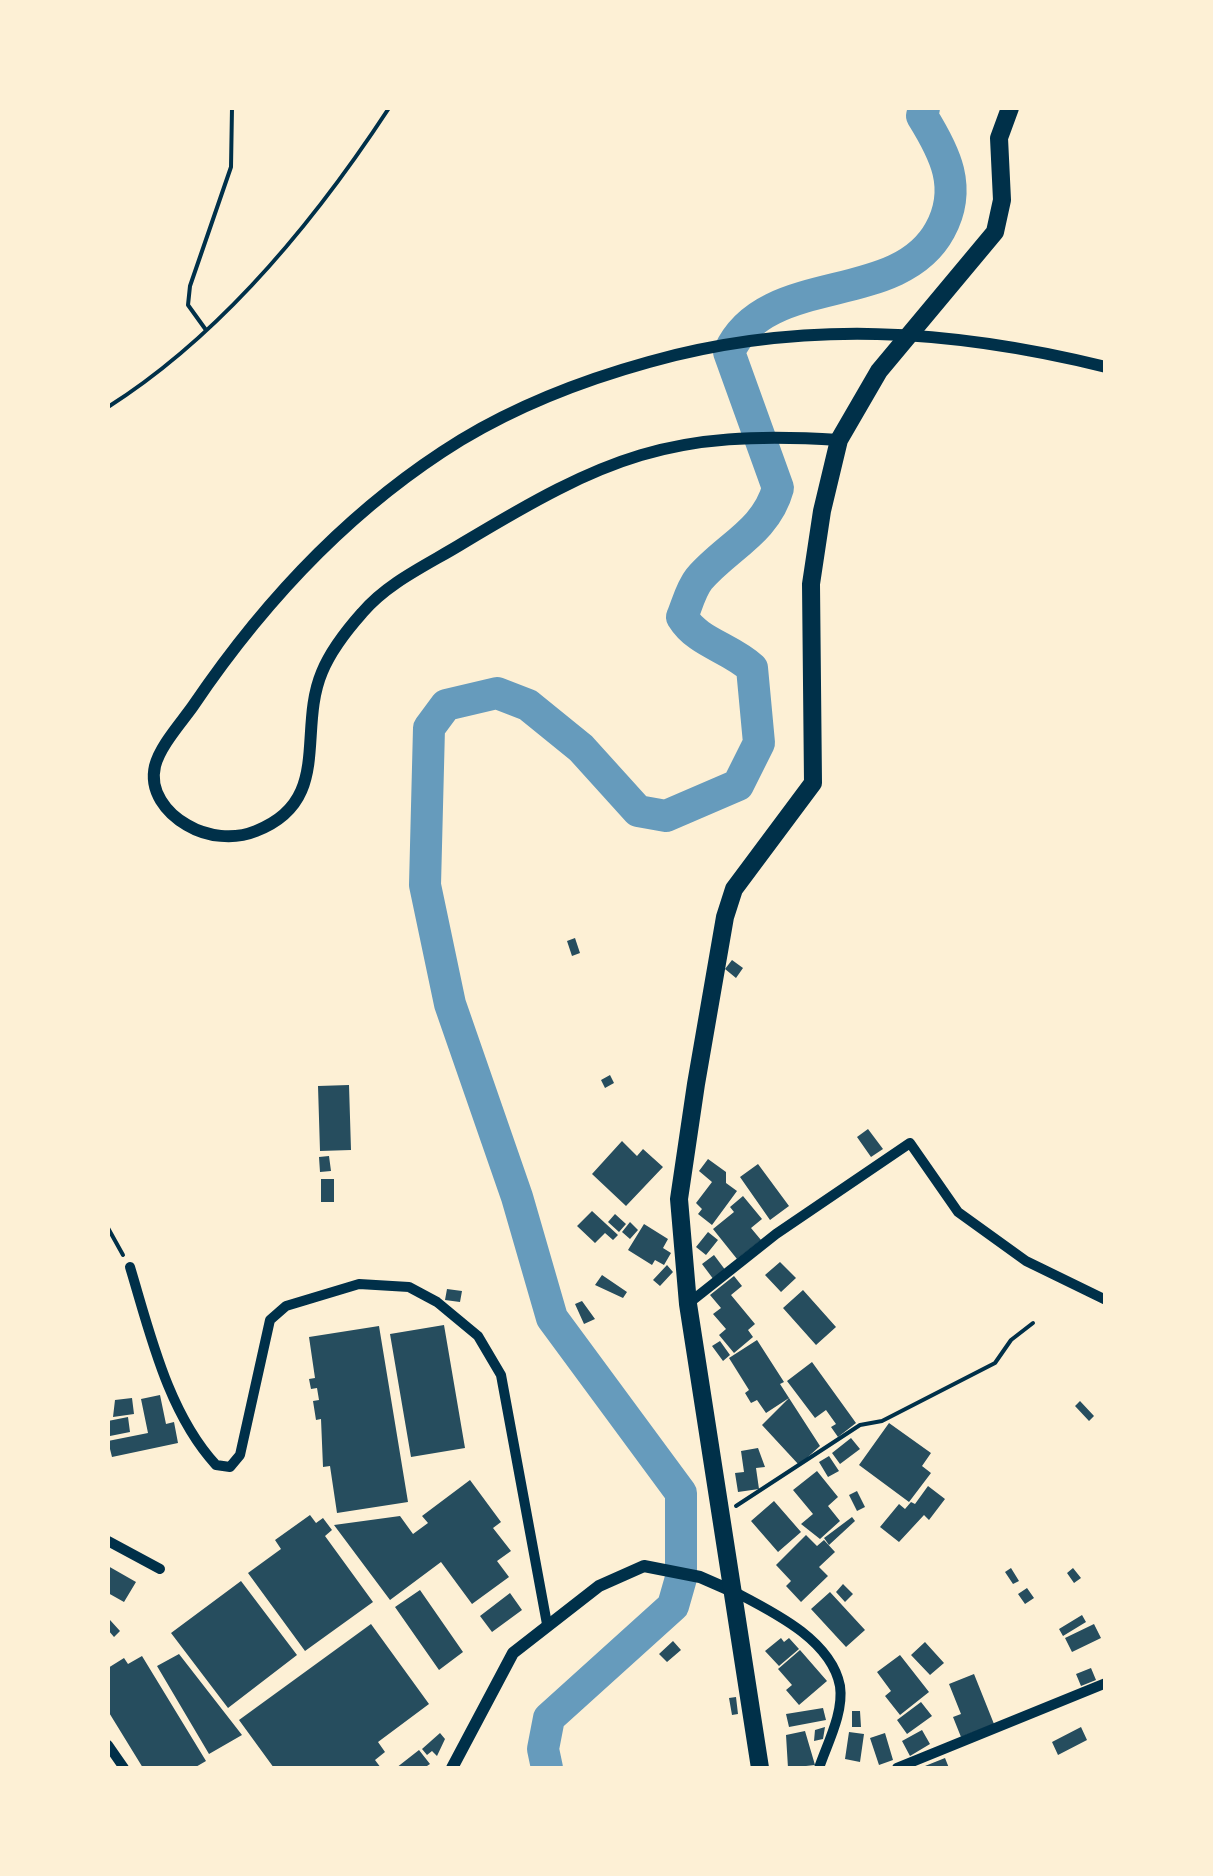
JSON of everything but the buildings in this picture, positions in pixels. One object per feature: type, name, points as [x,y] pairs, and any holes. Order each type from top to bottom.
[{"type":"main road","points":[[760,1768],[688,1304],[679,1199],[725,917],[734,889],[813,784],[811,584],[839,440],[879,371],[996,232],[1002,200],[999,138],[1010,108]]},
{"type":"street","points":[[839,440],[746,436],[700,442],[625,457],[580,476],[370,603],[341,638],[320,675],[306,786],[269,826],[242,837],[217,836],[189,827],[166,808],[154,789],[155,764],[217,670],[327,542],[459,441],[530,402],[649,362],[733,343],[826,332],[898,332],[986,342],[1106,367]]},
{"type":"street","points":[[688,1304],[776,1234],[910,1144],[958,1212],[1026,1261],[1106,1300]]},
{"type":"street","points":[[130,1267],[162,1369],[203,1451],[216,1465],[230,1466],[240,1455],[270,1320],[286,1306],[359,1284],[409,1287],[438,1302],[478,1336],[501,1375],[547,1624]]},
{"type":"street","points":[[108,1542],[160,1569]]},
{"type":"street","points":[[452,1768],[513,1653],[599,1586],[644,1566],[700,1577],[732,1591],[782,1620],[830,1660],[840,1688],[838,1714],[819,1768]]},
{"type":"street","points":[[897,1768],[1106,1682]]},
{"type":"street","points":[[108,1745],[124,1768]]},
{"type":"path","points":[[206,330],[188,305],[190,286],[230,167],[232,108]]},
{"type":"path","points":[[108,407],[140,386],[206,330],[333,194],[389,108]]},
{"type":"path","points":[[108,1228],[130,1267]]},
{"type":"path","points":[[732,1508],[860,1425],[896,1412],[995,1363],[1011,1340],[1033,1323]]},
{"type":"waterway","points":[[547,1768],[543,1749],[549,1718],[673,1606],[681,1578],[681,1493],[552,1318],[517,1197],[450,1004],[425,885],[429,728],[446,705],[497,693],[528,705],[581,748],[638,811],[666,816],[738,785],[759,743],[752,668],[696,633],[682,617],[699,579],[755,528],[778,488],[729,352],[747,326],[772,309],[895,270],[920,254],[940,230],[947,215],[950,185],[944,157],[922,116],[924,108]]}]
